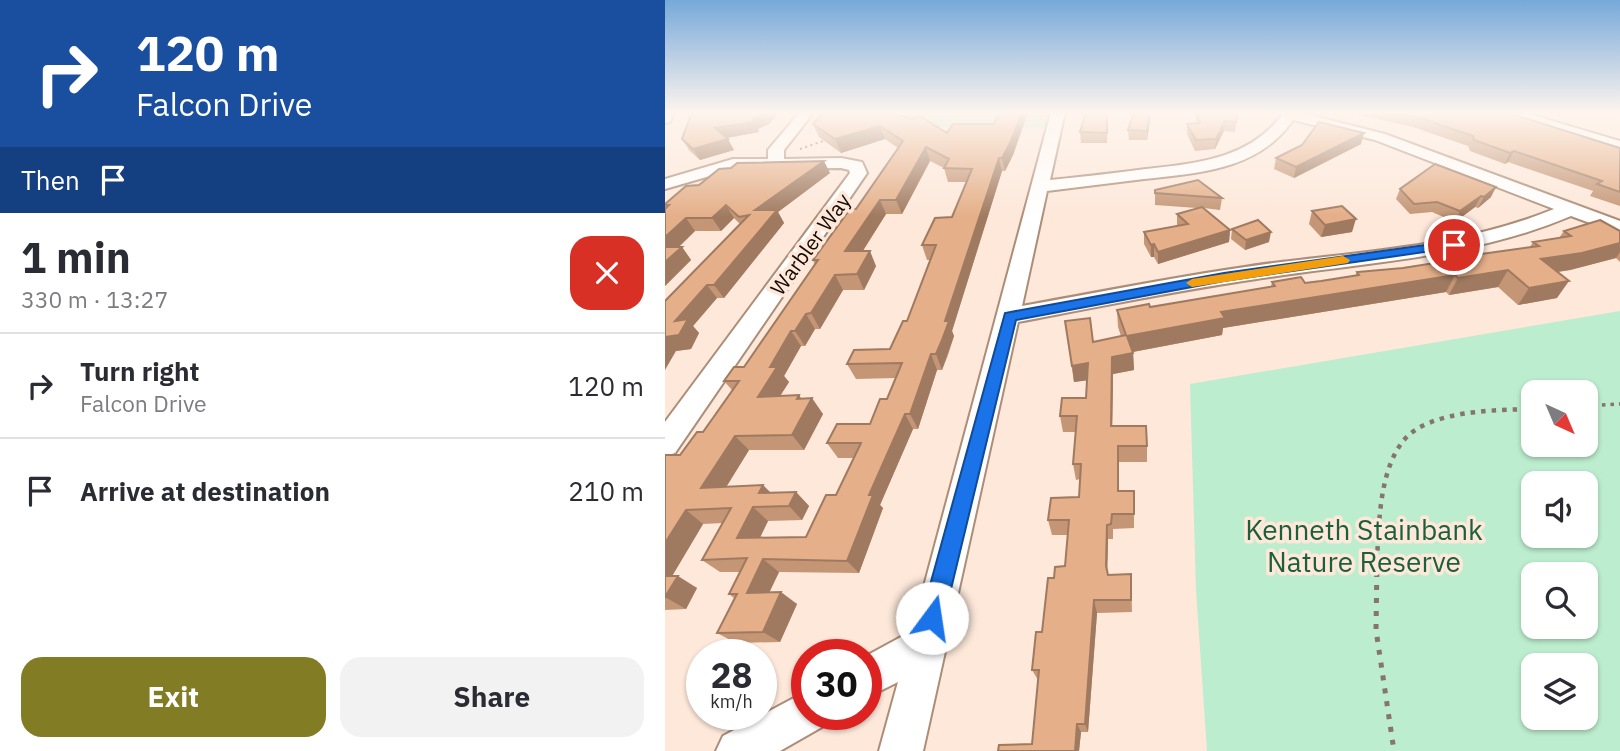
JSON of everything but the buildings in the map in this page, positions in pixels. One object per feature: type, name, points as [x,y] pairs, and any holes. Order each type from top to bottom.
[{"type":"street","points":[[776,156],[782,147]]},
{"type":"street","points":[[901,751],[1010,316],[1049,147]]},
{"type":"street","points":[[1039,187],[1213,166],[1246,154],[1253,147]]},
{"type":"street","points":[[1407,147],[1620,228]]},
{"type":"street","name":"Warbler Way","points":[[665,184],[733,164],[776,156],[856,166],[859,173],[665,444]]},
{"type":"street","points":[[1010,316],[1224,277],[1479,240],[1538,225],[1571,209]]},
{"type":"street","points":[[882,669],[926,644]]},
{"type":"street","points":[[738,751],[791,721]]},
{"type":"path","points":[[776,156],[805,147]]},
{"type":"path","points":[[1598,405],[1620,404]]},
{"type":"path","points":[[1394,751],[1376,629],[1384,492],[1393,458],[1404,438],[1442,419],[1521,409]]},
{"type":"green space","name":"Kenneth Stainbank Nature Reserve","points":[[1620,311],[1620,751],[1207,751],[1196,590],[1190,384]]},
{"type":"slow traffic","points":[[1192,283],[1343,260]]},
{"type":"route","points":[[932,618],[1010,316],[1224,277],[1454,245]]}]
